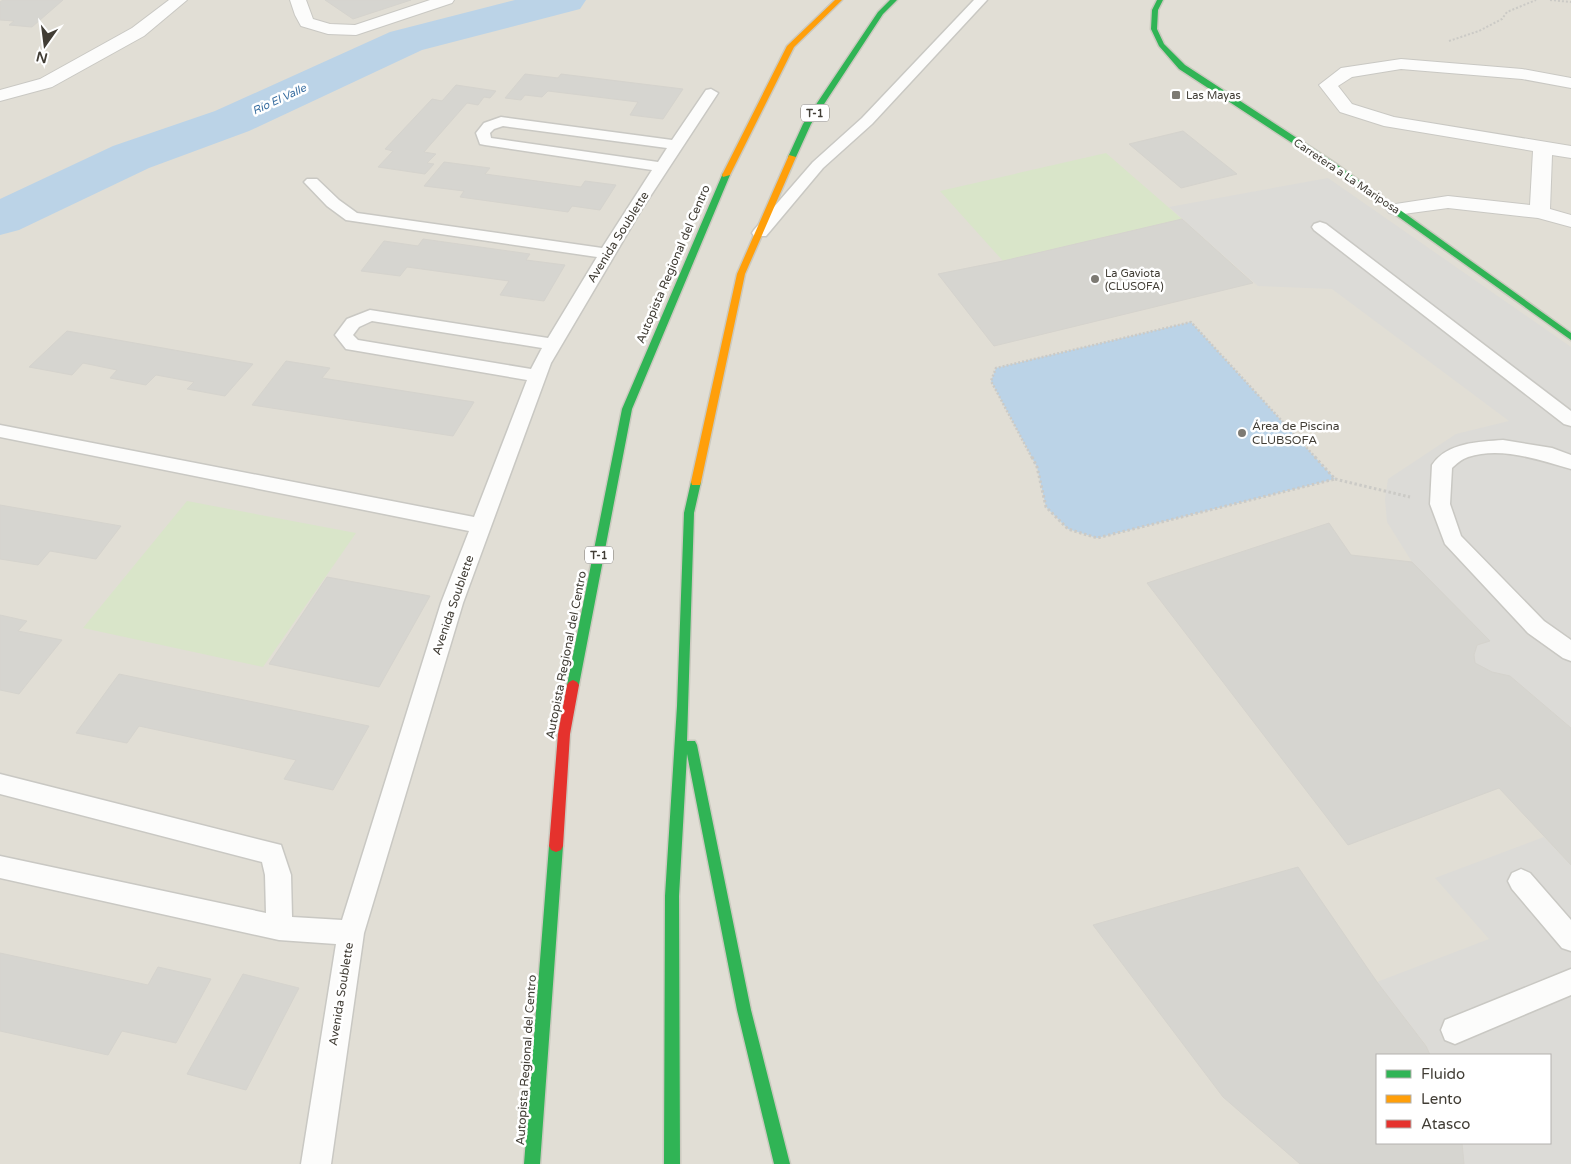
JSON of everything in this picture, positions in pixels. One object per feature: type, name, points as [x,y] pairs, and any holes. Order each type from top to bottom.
[{"type":"main road","name":"Autopista Regional del Centro","points":[[532,1164],[564,734],[627,410],[716,196],[791,46],[839,0]]},
{"type":"main road","name":"T-1","points":[[672,1164],[672,896],[683,706],[689,513],[741,274],[807,124],[880,13],[894,0]]},
{"type":"main road","name":"Carretera a La Mariposa","points":[[1160,0],[1155,8],[1153,31],[1165,51],[1182,66],[1396,209],[1571,337]]},
{"type":"main road","points":[[683,706],[744,1010],[782,1164]]},
{"type":"street","points":[[0,96],[46,83],[138,32],[179,0]]},
{"type":"street","points":[[298,0],[307,22],[328,29],[356,30],[446,0]]},
{"type":"street","points":[[1571,83],[1522,74],[1401,64],[1348,72],[1328,86],[1346,108],[1391,122],[1571,152]]},
{"type":"street","points":[[1540,212],[1543,147]]},
{"type":"street","points":[[1396,209],[1448,202],[1540,212],[1571,221]]},
{"type":"lane","points":[[757,238],[818,165],[867,121],[981,0]]},
{"type":"lane","name":"Avenida Soublette","points":[[316,1164],[351,933],[452,603],[542,363],[607,254],[711,93]]},
{"type":"lane","points":[[662,167],[485,141],[483,133],[489,126],[501,121],[677,146]]},
{"type":"lane","points":[[312,182],[333,203],[352,217],[607,254]]},
{"type":"lane","points":[[1320,227],[1571,420]]},
{"type":"lane","points":[[537,376],[352,345],[344,335],[353,322],[370,316],[554,344]]},
{"type":"lane","points":[[0,431],[481,526]]},
{"type":"lane","points":[[1571,462],[1552,455],[1502,446],[1462,451],[1442,465],[1440,504],[1452,539],[1536,627],[1571,652]]},
{"type":"lane","points":[[0,784],[272,853],[278,875],[279,928]]},
{"type":"lane","points":[[0,867],[279,928],[351,933]]},
{"type":"lane","points":[[1521,881],[1571,939]]},
{"type":"lane","points":[[1455,1030],[1571,982]]},
{"type":"path","points":[[1442,68],[1440,44],[1479,31],[1502,19],[1506,12],[1536,0]]},
{"type":"path","points":[[1550,0],[1571,2]]},
{"type":"path","points":[[1335,479],[1191,322],[996,368],[991,381],[1037,467],[1046,507],[1068,529],[1097,538],[1335,479],[1440,504]]},
{"type":"shaded area","points":[[0,0],[1571,0],[1571,1164],[0,1164]]},
{"type":"shaded area","points":[[1328,178],[1571,347],[1571,728],[1510,676],[1492,672],[1475,663],[1474,655],[1477,645],[1490,641],[1412,562],[1387,522],[1385,499],[1388,479],[1456,434],[1509,421],[1332,289],[1258,286],[1169,207]]},
{"type":"shaded area","points":[[1544,837],[1571,865],[1571,1164],[1464,1164],[1462,1144],[1551,1144],[1551,1054],[1430,1054],[1426,1045],[1377,982],[1489,939],[1435,878]]},
{"type":"green space","points":[[1106,153],[1182,219],[1003,261],[940,191]]},
{"type":"green space","points":[[187,501],[356,533],[263,667],[83,628]]},
{"type":"water","name":"Área de Piscina CLUBSOFA","points":[[1191,322],[1335,479],[1097,538],[1068,529],[1046,507],[1037,467],[991,381],[996,368]]},
{"type":"building","points":[[3,0],[63,0],[32,27],[9,25],[14,21],[0,20],[0,2]]},
{"type":"building","points":[[325,0],[411,0],[353,19]]},
{"type":"building","points":[[525,74],[558,78],[561,74],[683,89],[663,119],[630,115],[638,102],[548,91],[542,97],[525,95],[521,100],[505,98]]},
{"type":"building","points":[[456,85],[496,91],[490,98],[484,97],[478,105],[467,103],[424,152],[436,154],[427,163],[434,164],[425,174],[378,167],[393,151],[385,149],[432,99],[442,101]]},
{"type":"building","points":[[1183,131],[1237,174],[1181,188],[1129,144]]},
{"type":"building","points":[[444,162],[490,168],[485,174],[581,187],[585,181],[616,185],[600,210],[572,206],[568,212],[460,197],[464,191],[424,186]]},
{"type":"building","name":"La Gaviota (CLUSOFA)","points":[[1182,219],[1253,283],[994,346],[938,274],[1003,261]]},
{"type":"building","points":[[423,239],[530,254],[526,260],[565,265],[544,301],[500,295],[509,281],[407,267],[400,276],[361,271],[384,241],[418,246]]},
{"type":"building","points":[[67,331],[253,364],[225,396],[187,389],[194,382],[156,375],[146,385],[110,378],[117,370],[83,363],[72,375],[29,367]]},
{"type":"building","points":[[286,361],[330,368],[322,378],[474,402],[453,436],[252,405]]},
{"type":"building","points":[[0,505],[121,526],[96,559],[50,551],[38,565],[0,559]]},
{"type":"building","points":[[1329,523],[1351,555],[1412,562],[1490,641],[1477,645],[1474,655],[1475,663],[1492,672],[1510,676],[1571,728],[1571,865],[1499,788],[1348,845],[1147,583]]},
{"type":"building","points":[[327,577],[430,596],[379,687],[269,664]]},
{"type":"building","points":[[0,615],[27,621],[18,631],[62,640],[19,694],[0,690]]},
{"type":"building","points":[[119,674],[369,726],[333,790],[284,779],[296,760],[139,726],[127,743],[76,733]]},
{"type":"building","points":[[1298,867],[1377,982],[1426,1046],[1430,1054],[1376,1054],[1376,1144],[1462,1144],[1464,1164],[1300,1164],[1223,1097],[1093,925]]},
{"type":"building","points":[[0,953],[148,985],[158,967],[211,979],[176,1043],[122,1031],[108,1055],[0,1031]]},
{"type":"building","points":[[243,974],[299,988],[246,1090],[187,1074]]},
{"type":"waterway","name":"Río El Valle","points":[[0,219],[131,157],[232,121],[406,41],[565,0]]},
{"type":"traffic: fast","points":[[792,157],[807,124],[880,13],[894,0]]},
{"type":"traffic: fast","points":[[1160,0],[1155,10],[1154,29],[1161,45],[1182,67],[1329,163],[1571,337]]},
{"type":"traffic: fast","points":[[573,685],[627,409],[726,175]]},
{"type":"traffic: fast","points":[[672,1164],[672,896],[683,706],[689,513],[696,482]]},
{"type":"traffic: fast","points":[[691,745],[744,1010],[782,1164]]},
{"type":"traffic: fast","points":[[532,1164],[556,846]]},
{"type":"traffic: slow","points":[[726,175],[791,46],[839,0]]},
{"type":"traffic: slow","points":[[696,482],[741,274],[792,157]]},
{"type":"traffic: jam","points":[[556,846],[564,734],[573,685]]},
{"type":"place","name":"Las Mayas","points":[[1176,95]]},
{"type":"place","name":"La Gaviota (CLUSOFA)","points":[[1095,279]]},
{"type":"place","name":"Área de Piscina CLUBSOFA","points":[[1242,433]]}]
